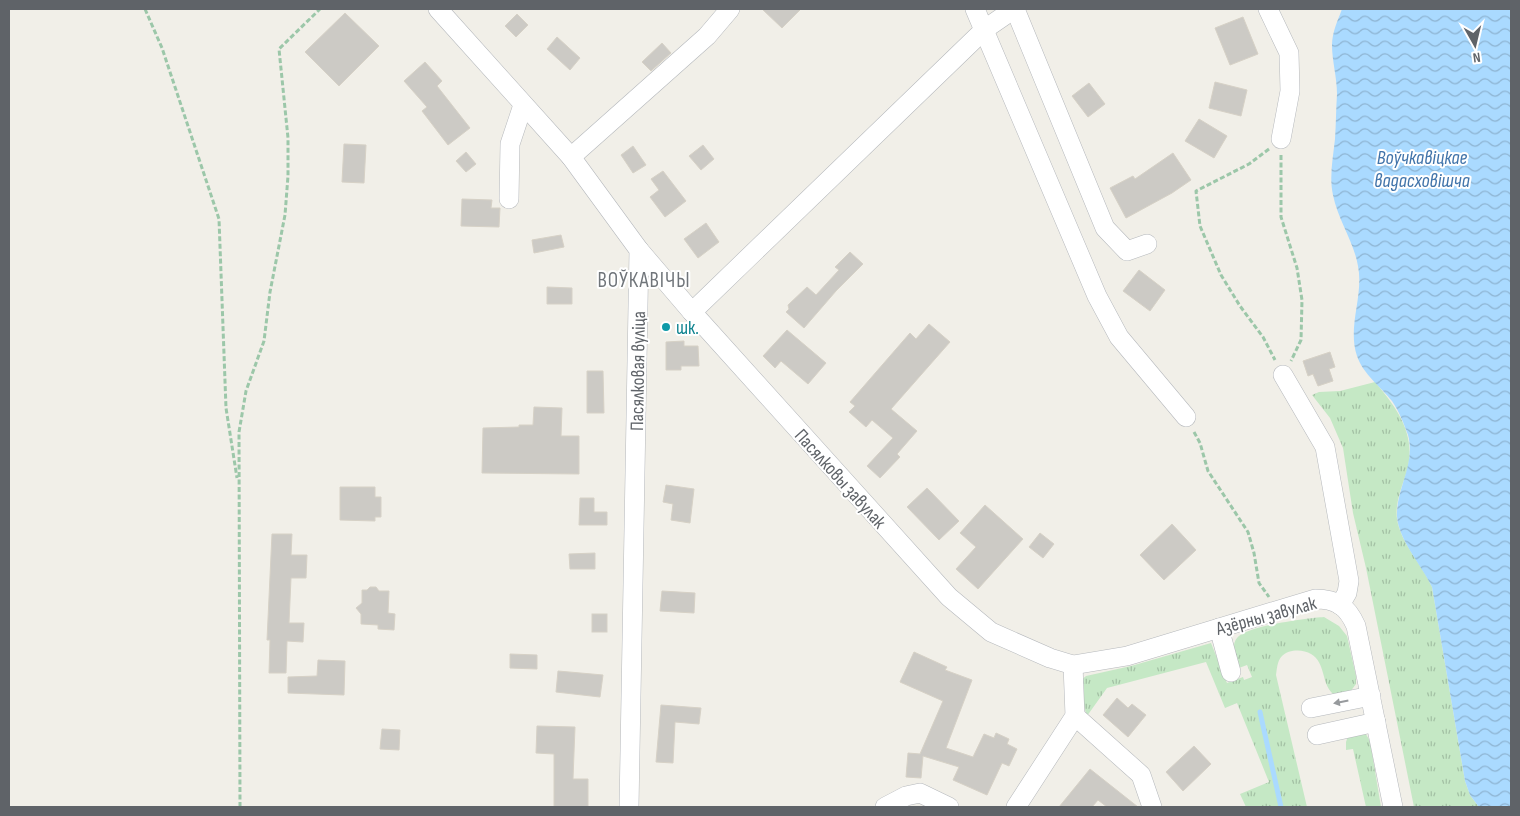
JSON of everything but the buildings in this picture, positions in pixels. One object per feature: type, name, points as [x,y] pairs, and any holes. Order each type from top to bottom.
[{"type":"street","points":[[438,9],[571,157],[639,250]]},
{"type":"street","points":[[571,157],[707,36],[730,9]]},
{"type":"street","points":[[975,9],[1097,296],[1119,337],[1186,418]]},
{"type":"street","points":[[692,312],[985,30],[1015,9],[1105,228],[1126,251],[1147,244]]},
{"type":"street","points":[[1268,9],[1289,53],[1290,91],[1281,139]]},
{"type":"street","points":[[509,199],[510,144],[523,105]]},
{"type":"street","name":"Пасялковы завулак","points":[[639,250],[692,312],[948,597],[991,632],[1043,656],[1073,665]]},
{"type":"street","name":"Пасялковая вуліца","points":[[630,807],[639,250]]},
{"type":"street","points":[[1283,375],[1326,447],[1349,582],[1347,593],[1340,605]]},
{"type":"street","name":"Азёрны завулак","points":[[1073,665],[1127,656],[1315,600],[1327,600],[1340,605],[1350,614],[1356,626],[1394,807]]},
{"type":"street","points":[[1219,628],[1231,672]]},
{"type":"street","points":[[1016,807],[1075,716],[1073,665]]},
{"type":"street","points":[[1311,708],[1371,696]]},
{"type":"street","points":[[1075,716],[1141,775],[1152,807]]},
{"type":"street","points":[[1317,735],[1376,722]]},
{"type":"street","points":[[885,807],[906,796],[920,793],[949,807]]},
{"type":"path","points":[[145,9],[162,48],[218,219],[226,408],[238,488]]},
{"type":"path","points":[[240,807],[239,432],[246,391],[264,341],[270,292],[285,215],[288,138],[279,49],[320,9]]},
{"type":"path","points":[[1281,139],[1281,217],[1298,268],[1302,300],[1301,340],[1283,375]]},
{"type":"path","points":[[1281,139],[1249,164],[1196,191],[1200,226],[1221,275],[1240,306],[1263,337],[1283,375]]},
{"type":"path","points":[[1186,418],[1200,443],[1208,471],[1248,532],[1259,583],[1278,610]]},
{"type":"green space","points":[[1375,382],[1398,413],[1408,436],[1409,461],[1400,491],[1397,519],[1407,545],[1432,587],[1465,781],[1470,795],[1479,807],[1414,807],[1366,568],[1353,513],[1343,448],[1330,418],[1312,395],[1319,392],[1340,391]]},
{"type":"green space","points":[[1324,617],[1339,626],[1347,636],[1356,676],[1356,684],[1350,692],[1333,694],[1329,689],[1319,662],[1311,654],[1304,651],[1292,651],[1282,656],[1278,663],[1276,675],[1307,807],[1246,807],[1240,794],[1269,782],[1237,703],[1225,708],[1206,662],[1107,688],[1087,716],[1078,689],[1079,682],[1086,676],[1131,666],[1211,643],[1227,683],[1243,677],[1244,680],[1252,677],[1247,665],[1239,668],[1234,649],[1237,638],[1264,626]]},
{"type":"green space","points":[[1364,731],[1370,741],[1381,807],[1366,807],[1353,749],[1346,750],[1348,736]]},
{"type":"water","name":"Воўчкавіцкае вадасховішча","points":[[1342,9],[1511,9],[1511,807],[1479,807],[1470,795],[1465,781],[1432,587],[1401,534],[1398,525],[1399,496],[1410,456],[1408,435],[1392,401],[1360,363],[1354,345],[1359,288],[1358,266],[1353,248],[1335,204],[1331,181],[1337,94],[1332,40]]},
{"type":"waterway","points":[[1260,712],[1281,807]]},
{"type":"place","name":"шк.","points":[[666,327]]},
{"type":"district","name":"ВОЎКАВІЧЫ","points":[[644,280]]}]
